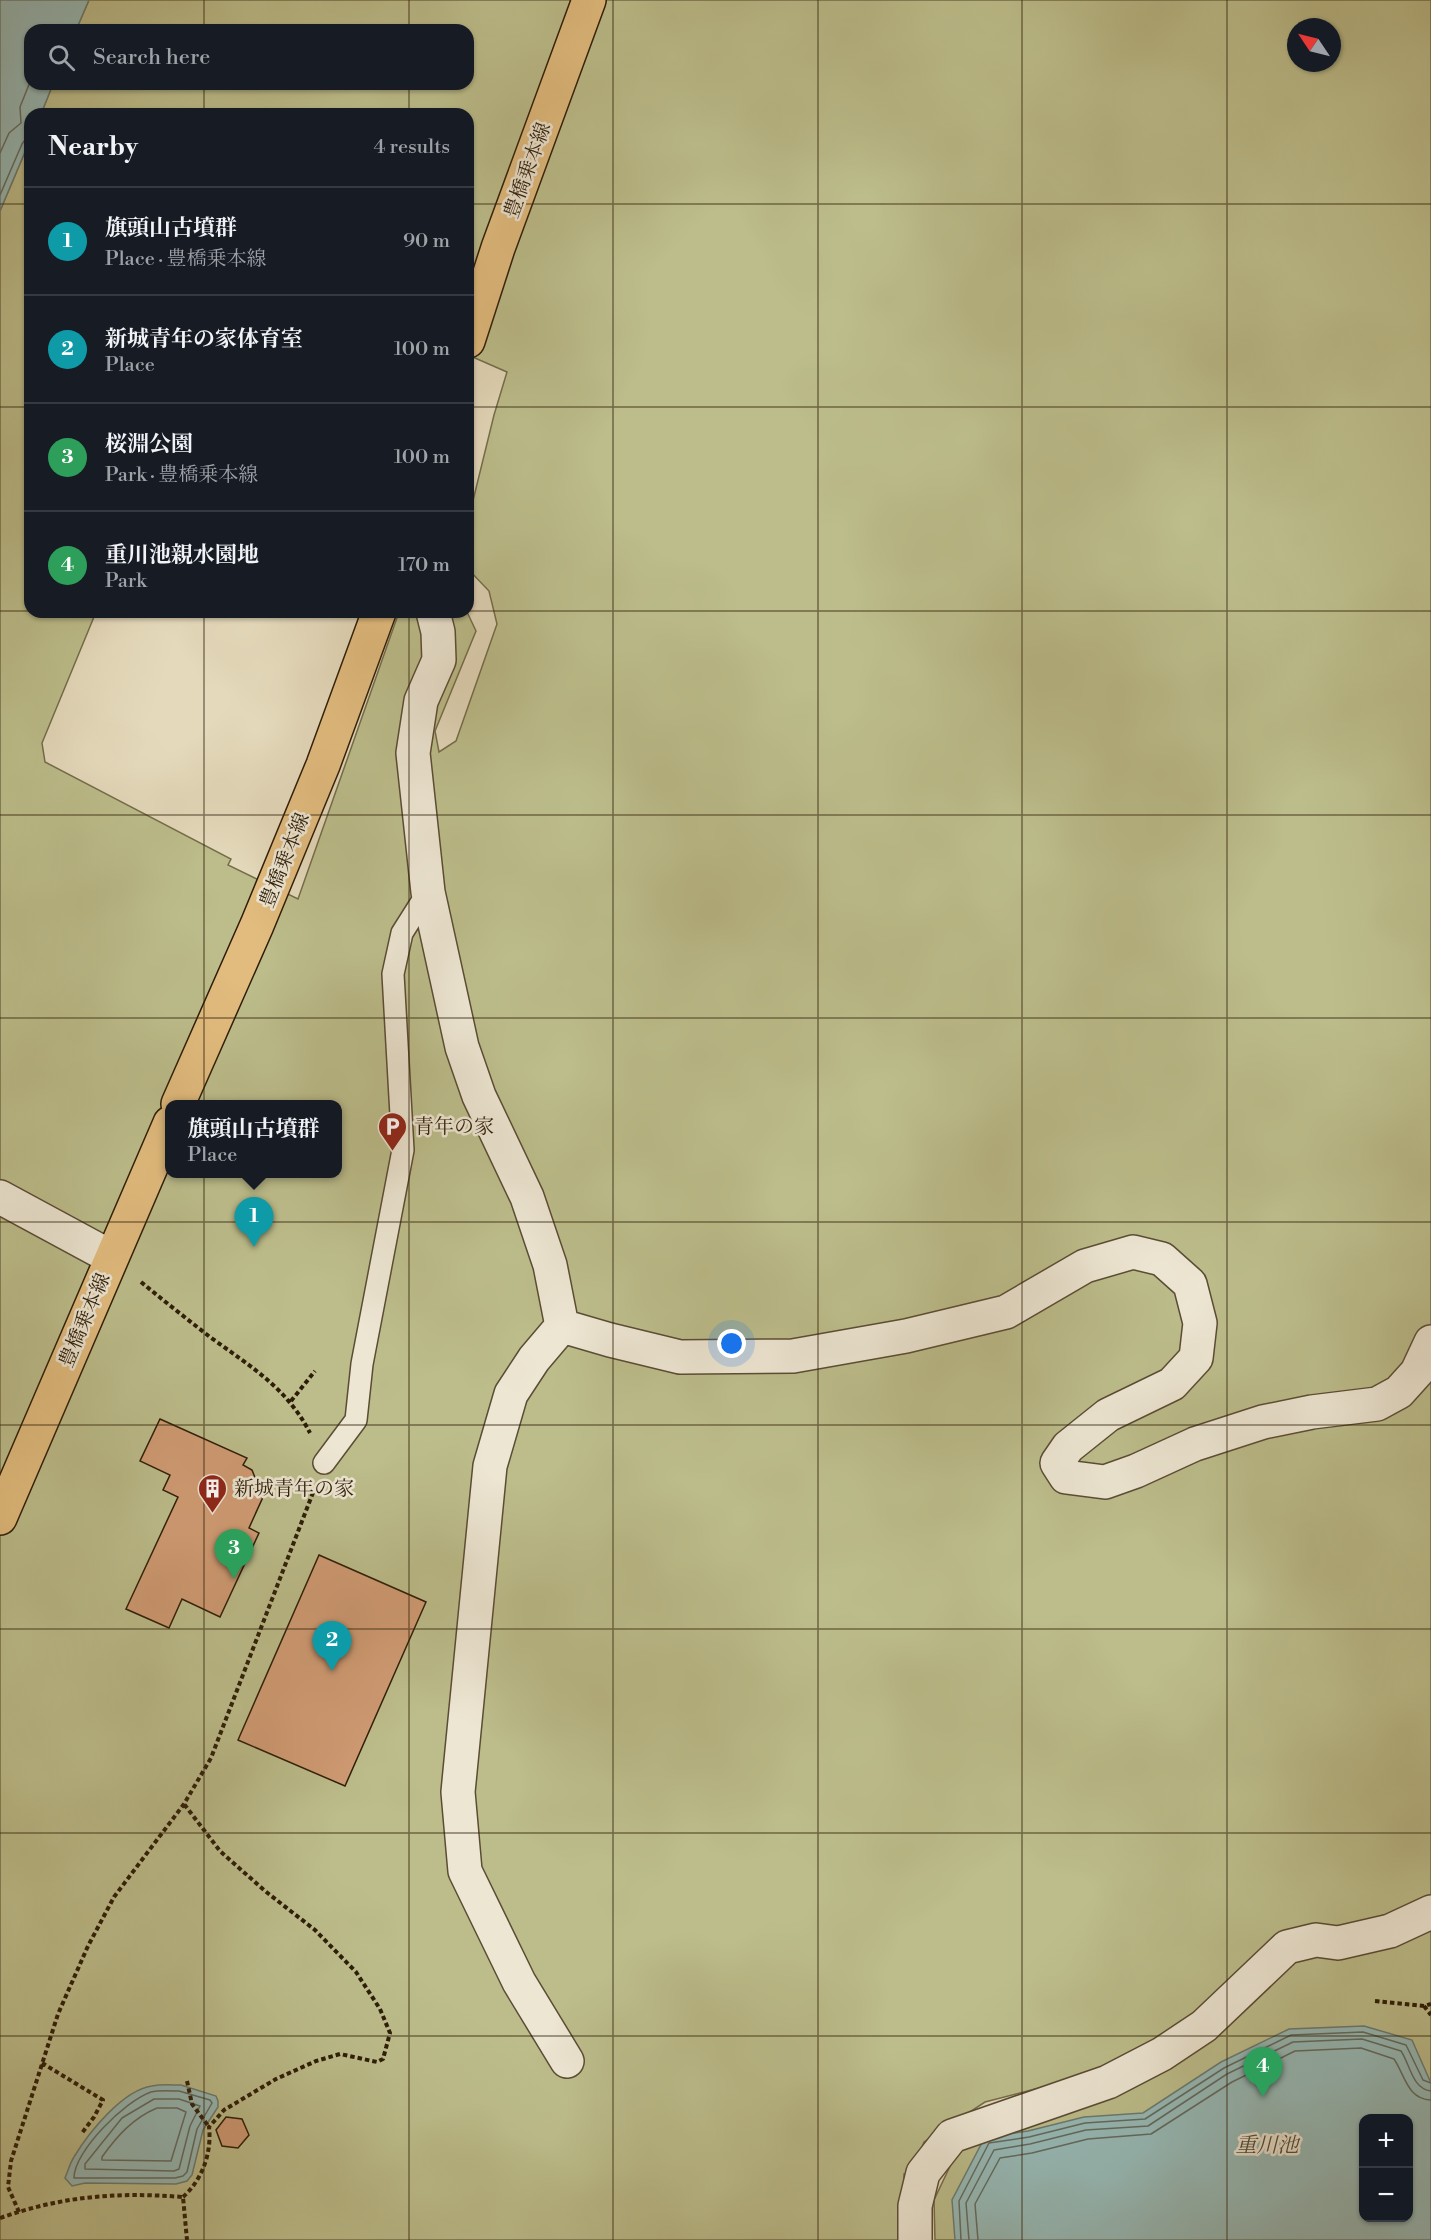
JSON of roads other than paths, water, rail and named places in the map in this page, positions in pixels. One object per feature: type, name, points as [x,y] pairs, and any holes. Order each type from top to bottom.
[{"type":"main road","name":"豊橋乗本線","points":[[474,322],[498,248],[589,0]]},
{"type":"main road","name":"豊橋乗本線","points":[[180,1100],[257,925],[323,765],[377,618]]},
{"type":"main road","name":"豊橋乗本線","points":[[0,1518],[165,1134]]},
{"type":"street","points":[[434,618],[438,632],[439,660],[421,700],[413,753],[428,892],[462,1047],[479,1096],[527,1197],[550,1265],[562,1326]]},
{"type":"street","points":[[0,1197],[111,1257]]},
{"type":"street","points":[[562,1326],[680,1357],[793,1356],[906,1336],[1006,1312],[1085,1266],[1133,1252],[1162,1258],[1190,1284],[1200,1323],[1196,1358],[1172,1384],[1108,1415],[1068,1448],[1057,1463],[1066,1477],[1105,1482],[1136,1471],[1195,1444],[1263,1422],[1312,1412],[1377,1404],[1399,1392],[1417,1372],[1431,1342]]},
{"type":"street","points":[[562,1326],[534,1359],[512,1394],[489,1466],[458,1792],[465,1871],[519,1982],[567,2061]]},
{"type":"street","points":[[915,2240],[915,2206],[923,2173],[952,2136],[1107,2082],[1162,2054],[1204,2026],[1287,1947],[1316,1940],[1338,1943],[1390,1931],[1431,1912]]},
{"type":"lane","points":[[324,1463],[356,1420],[362,1364],[404,1150],[393,974],[402,933],[428,892]]},
{"type":"water","points":[[0,0],[89,0],[79,24],[24,24],[24,90],[51,90],[43,108],[24,108],[24,154],[0,211]]},
{"type":"water","name":"重川池","points":[[1364,2026],[1412,2040],[1431,2083],[1431,2240],[955,2240],[952,2200],[985,2137],[1028,2131],[1084,2117],[1143,2113],[1221,2062],[1289,2029]]},
{"type":"water","points":[[181,2085],[216,2096],[218,2101],[218,2107],[203,2130],[192,2175],[187,2181],[176,2184],[85,2183],[72,2186],[65,2178],[80,2147],[108,2114],[130,2095],[152,2086]]},
{"type":"place","name":"青年の家","points":[[393,1152]]},
{"type":"place","name":"旗頭山古墳群","points":[[254,1247]]},
{"type":"place","name":"新城青年の家","points":[[213,1514]]},
{"type":"place","name":"桜淵公園","points":[[234,1579]]},
{"type":"place","name":"新城青年の家体育室","points":[[332,1671]]},
{"type":"place","name":"重川池親水園地","points":[[1263,2097]]}]
